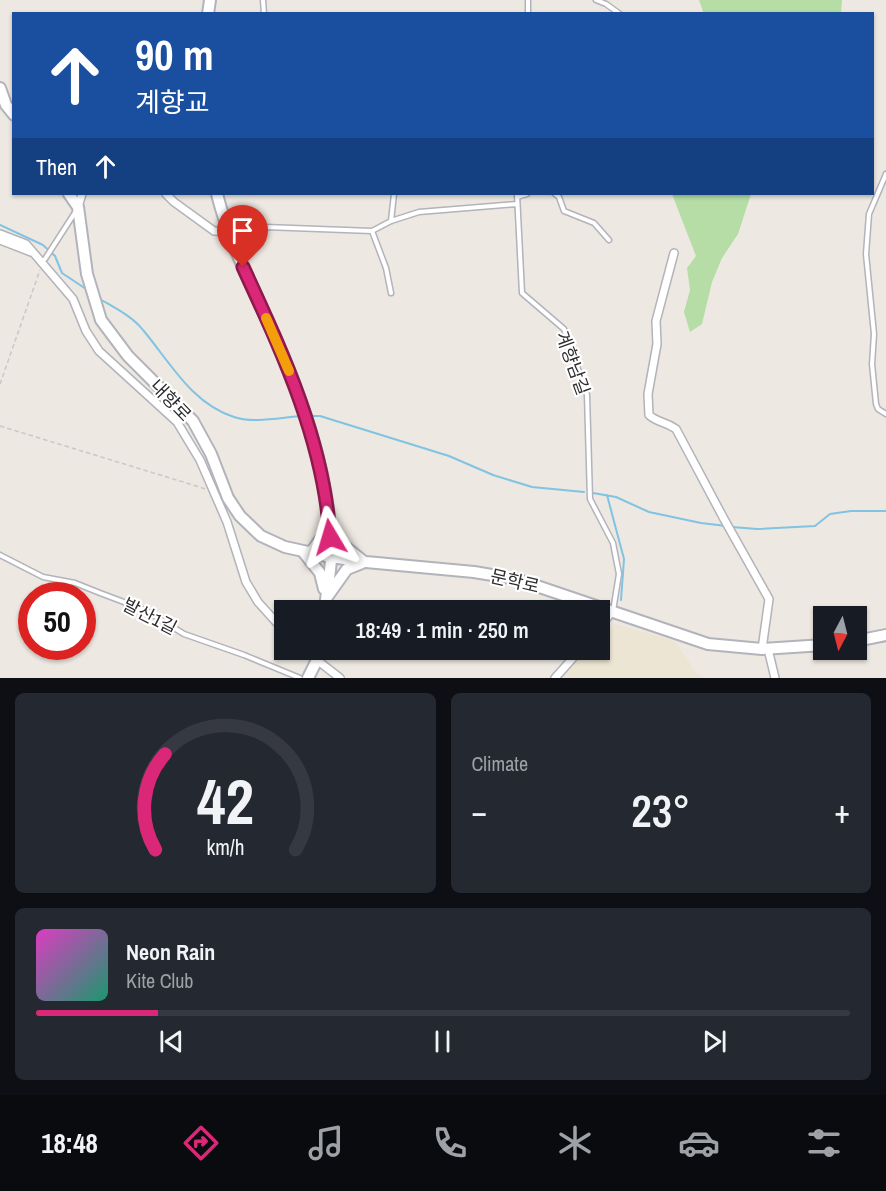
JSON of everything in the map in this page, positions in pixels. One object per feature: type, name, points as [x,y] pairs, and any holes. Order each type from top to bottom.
[{"type":"street","points":[[0,88],[6,105],[12,112]]},
{"type":"street","name":"내향로","points":[[70,195],[78,207],[87,274],[95,307],[101,320],[128,356],[193,421],[211,454],[228,498],[240,516],[261,536],[285,547],[304,553],[331,557]]},
{"type":"street","points":[[78,207],[82,195]]},
{"type":"street","points":[[167,195],[214,231],[228,232]]},
{"type":"street","points":[[217,195],[228,232],[278,343],[319,458],[330,527],[331,557],[326,600]]},
{"type":"street","points":[[0,234],[26,244],[33,253]]},
{"type":"street","points":[[0,240],[33,253],[44,261],[73,299],[86,331],[99,351],[177,422],[200,460],[227,522],[246,582],[258,602],[274,620]]},
{"type":"street","points":[[674,253],[656,321],[657,344],[648,394],[649,415],[655,421],[667,422],[676,429],[769,599],[765,649],[775,678]]},
{"type":"street","points":[[324,600],[320,573],[304,553],[312,551],[330,527]]},
{"type":"street","points":[[330,527],[343,546],[366,562]]},
{"type":"street","name":"문학로","points":[[331,557],[431,567],[516,579],[708,644],[765,649],[813,646]]},
{"type":"street","points":[[328,600],[347,569],[366,562]]},
{"type":"street","points":[[610,614],[613,611]]},
{"type":"street","points":[[867,639],[886,635]]},
{"type":"street","points":[[308,678],[315,660]]},
{"type":"street","points":[[322,660],[340,678]]},
{"type":"street","points":[[555,678],[570,660]]},
{"type":"lane","points":[[528,1],[534,0]]},
{"type":"lane","points":[[596,0],[617,12]]},
{"type":"lane","points":[[886,174],[869,214],[867,254],[874,334],[872,363],[876,404],[878,409],[886,414]]},
{"type":"lane","points":[[391,221],[394,195]]},
{"type":"lane","name":"계향남길","points":[[517,195],[522,293],[564,329],[587,395],[590,499],[613,543],[619,574],[613,611]]},
{"type":"lane","points":[[556,195],[564,211],[594,224],[609,240]]},
{"type":"lane","points":[[228,232],[265,227],[372,231],[391,221],[419,212],[517,204]]},
{"type":"lane","points":[[44,261],[78,207]]},
{"type":"lane","points":[[372,231],[386,268],[391,293]]},
{"type":"lane","name":"발산1길","points":[[0,555],[43,577],[75,584],[145,610],[184,634],[300,678]]},
{"type":"path","points":[[0,384],[44,261]]},
{"type":"path","points":[[0,426],[212,491]]},
{"type":"shaded area","points":[[615,624],[675,641],[696,673],[706,678],[561,678],[578,660],[610,660],[610,629]]},
{"type":"green space","points":[[699,0],[842,0],[841,12],[703,12]]},
{"type":"green space","points":[[672,195],[751,195],[738,234],[722,258],[712,282],[702,324],[690,332],[684,312],[690,290],[687,268],[696,256]]},
{"type":"waterway","points":[[0,225],[43,245],[55,256],[62,273],[89,291]]},
{"type":"waterway","points":[[98,298],[139,325],[193,392],[219,411],[250,420],[303,416]]},
{"type":"waterway","points":[[311,416],[320,416],[449,456],[493,475],[532,487],[584,492]]},
{"type":"waterway","points":[[593,493],[616,497],[649,512],[726,526]]},
{"type":"waterway","points":[[607,495],[624,559],[621,600]]},
{"type":"waterway","points":[[732,527],[757,529],[815,526],[830,514],[851,511],[886,511]]},
{"type":"slow traffic","points":[[266,318],[289,371]]},
{"type":"route","points":[[243,267],[278,343],[303,408],[319,458],[330,537]]}]
